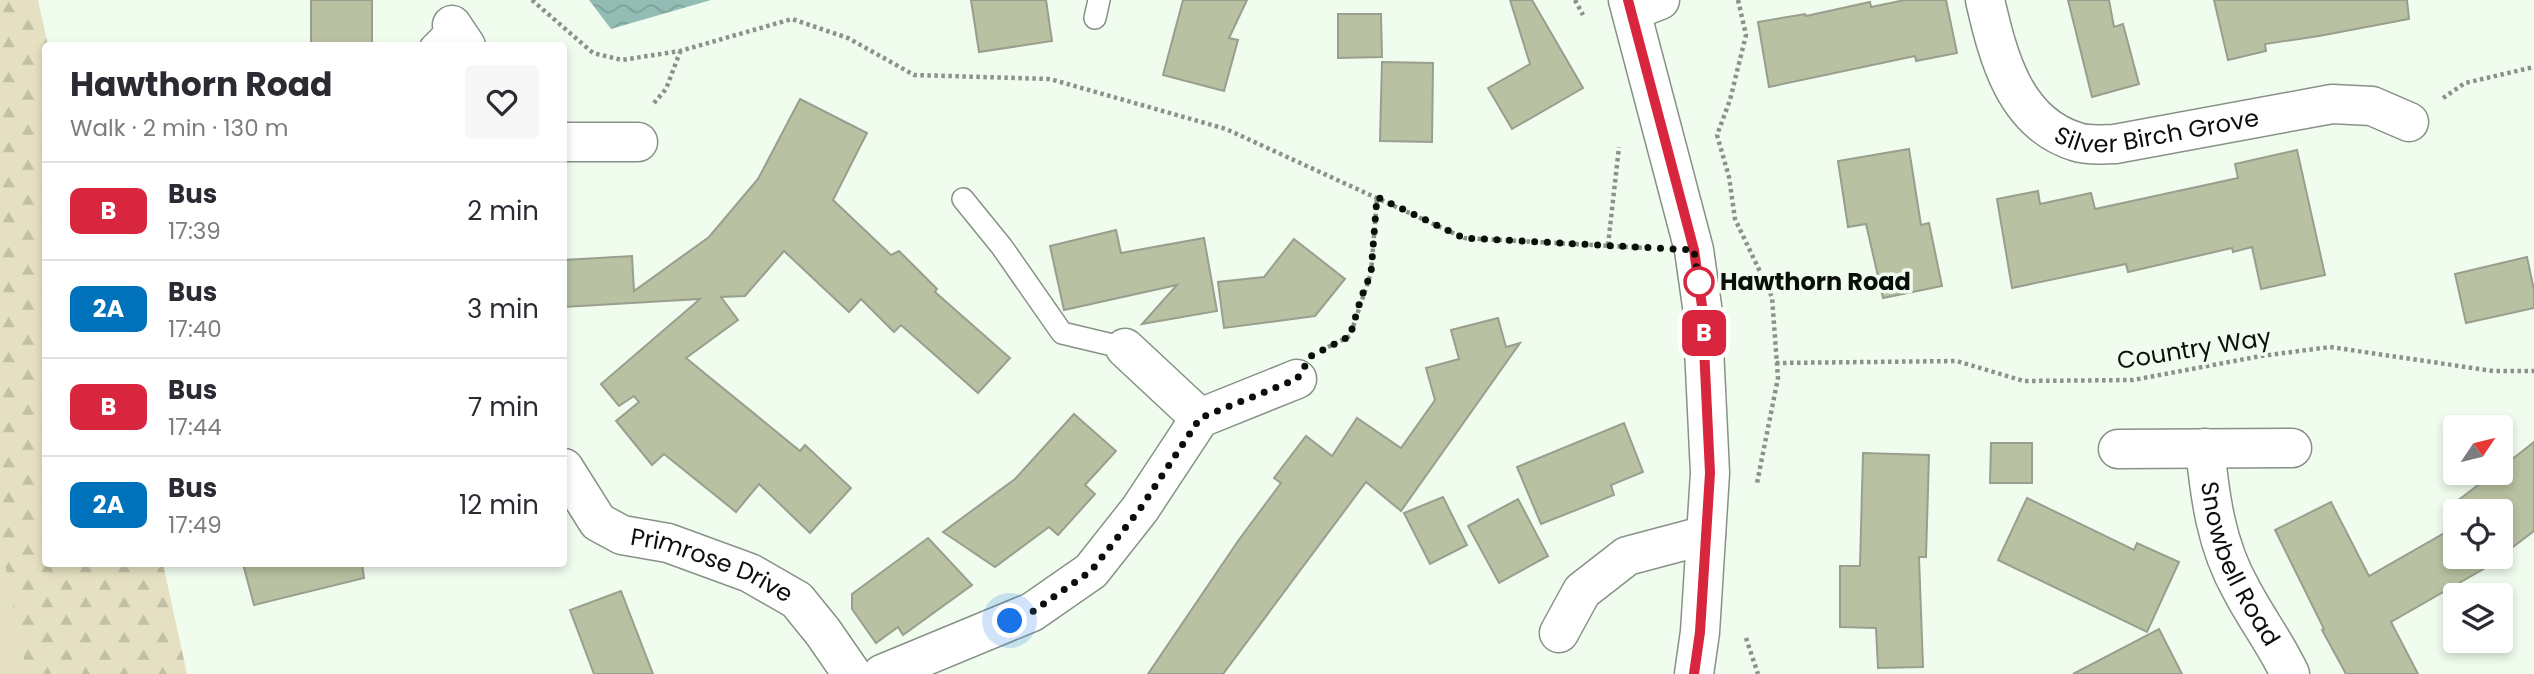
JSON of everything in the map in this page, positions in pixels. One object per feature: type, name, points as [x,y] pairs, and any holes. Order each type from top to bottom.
[{"type":"street","name":"Silver Birch Grove","points":[[1985,0],[1998,57],[2022,104],[2051,131],[2079,143],[2115,144],[2332,104],[2372,107],[2409,122]]},
{"type":"street","points":[[1640,4],[1694,250],[1702,306],[1710,473],[1700,632],[1694,674]]},
{"type":"street","points":[[567,142],[638,142]]},
{"type":"street","points":[[1125,348],[1200,418]]},
{"type":"street","points":[[882,674],[1032,612],[1091,571],[1140,509],[1200,418],[1297,379]]},
{"type":"street","name":"Snowbell Road","points":[[2205,448],[2210,502],[2223,552],[2240,588],[2290,674]]},
{"type":"street","name":"Snowbell Road","points":[[2118,449],[2291,448]]},
{"type":"street","name":"Primrose Drive","points":[[567,473],[598,522],[622,535],[668,543],[750,573],[797,600],[852,674]]},
{"type":"street","points":[[1559,633],[1582,591],[1628,556],[1706,535]]},
{"type":"lane","points":[[964,199],[1002,247],[1062,333],[1125,348]]},
{"type":"path","points":[[533,0],[593,53],[622,60],[680,51],[792,19],[848,38],[914,75],[1050,79],[1226,129],[1464,238],[1694,250]]},
{"type":"path","points":[[1575,0],[1587,22]]},
{"type":"path","points":[[638,142],[639,122],[666,89],[680,51]]},
{"type":"path","points":[[2409,122],[2465,83],[2534,67]]},
{"type":"path","points":[[1608,246],[1620,140]]},
{"type":"path","points":[[1297,379],[1311,356],[1350,336],[1371,273],[1377,197]]},
{"type":"path","name":"Country Way","points":[[1776,363],[1956,361],[2024,381],[2133,380],[2261,356],[2330,347],[2493,371],[2534,371]]},
{"type":"green space","points":[[0,0],[38,0],[47,42],[42,42],[42,567],[164,567],[187,674],[27,674],[0,540]]},
{"type":"green space","points":[[0,462],[42,674],[0,674]]},
{"type":"water","points":[[589,0],[711,0],[611,29]]},
{"type":"building","points":[[311,0],[372,0],[372,42],[311,42]]},
{"type":"building","points":[[971,0],[1046,0],[1052,41],[979,52]]},
{"type":"building","points":[[1183,0],[1247,0],[1229,38],[1238,40],[1224,91],[1163,75]]},
{"type":"building","points":[[1510,0],[1532,0],[1583,88],[1512,129],[1488,88],[1530,64]]},
{"type":"building","points":[[1905,0],[1946,0],[1957,53],[1916,61],[1915,56],[1769,87],[1758,22],[1805,14],[1806,16],[1870,2],[1871,7]]},
{"type":"building","points":[[2068,0],[2109,0],[2114,27],[2123,24],[2139,84],[2092,97]]},
{"type":"building","points":[[2214,0],[2407,0],[2409,19],[2265,44],[2266,51],[2228,60]]},
{"type":"building","points":[[1338,14],[1381,14],[1382,57],[1338,58]]},
{"type":"building","points":[[1382,62],[1433,63],[1432,142],[1380,141]]},
{"type":"building","points":[[800,99],[867,133],[833,200],[891,255],[899,251],[937,289],[935,292],[1010,358],[978,393],[901,325],[894,332],[861,299],[849,312],[784,251],[745,296],[721,297],[738,320],[686,358],[800,451],[805,445],[851,488],[810,533],[759,484],[736,512],[664,454],[652,465],[616,421],[639,402],[634,396],[619,406],[601,384],[700,299],[567,307],[567,260],[632,256],[634,291],[709,237],[758,179]]},
{"type":"building","points":[[1909,149],[1921,225],[1929,223],[1942,286],[1883,298],[1866,224],[1848,227],[1838,161]]},
{"type":"building","points":[[2297,150],[2325,275],[2261,289],[2252,247],[2233,252],[2232,248],[2128,272],[2126,264],[2012,288],[1997,199],[2038,191],[2040,204],[2091,193],[2095,209],[2238,178],[2235,164]]},
{"type":"building","points":[[1116,230],[1121,253],[1204,238],[1217,311],[1142,324],[1177,285],[1064,310],[1050,246]]},
{"type":"building","points":[[1294,239],[1345,279],[1315,316],[1224,328],[1218,282],[1264,277]]},
{"type":"building","points":[[2527,257],[2534,290],[2534,308],[2466,323],[2455,274]]},
{"type":"building","points":[[1498,318],[1506,347],[1520,343],[1401,511],[1366,482],[1223,674],[1148,674],[1238,541],[1281,483],[1274,478],[1306,436],[1332,456],[1357,418],[1401,448],[1435,400],[1426,368],[1459,359],[1451,330]]},
{"type":"building","points":[[1074,414],[1116,451],[1085,485],[1095,494],[1058,535],[1049,527],[995,567],[943,532],[1015,479]]},
{"type":"building","points":[[1624,423],[1643,472],[1611,485],[1614,495],[1541,524],[1517,467]]},
{"type":"building","points":[[2534,442],[2534,531],[2513,547],[2513,499],[2460,499],[2478,485],[2513,485],[2513,459]]},
{"type":"building","points":[[1991,443],[2032,443],[2032,483],[1990,483]]},
{"type":"building","points":[[1863,453],[1929,455],[1926,557],[1919,557],[1923,667],[1878,668],[1876,628],[1840,627],[1840,566],[1860,566]]},
{"type":"building","points":[[1443,497],[1467,545],[1430,564],[1404,513]]},
{"type":"building","points":[[2027,498],[2134,550],[2137,543],[2179,562],[2147,632],[1998,560]]},
{"type":"building","points":[[1518,499],[1548,556],[1499,583],[1468,526]]},
{"type":"building","points":[[2331,502],[2369,576],[2443,534],[2443,569],[2484,569],[2459,583],[2443,583],[2443,592],[2391,622],[2418,674],[2346,674],[2275,530]]},
{"type":"building","points":[[928,538],[972,585],[903,635],[898,627],[876,643],[852,609],[852,594]]},
{"type":"building","points":[[244,567],[362,567],[364,578],[254,605]]},
{"type":"building","points":[[621,591],[653,674],[594,674],[570,610]]},
{"type":"building","points":[[2159,629],[2182,674],[2073,674]]},
{"type":"bus line","name":"B","points":[[1628,0],[1694,250],[1702,306],[1710,473],[1700,632],[1694,674]]},
{"type":"place","name":"Hawthorn Road","points":[[1699,282]]},
{"type":"route","points":[[1010,621],[1032,612],[1091,571],[1140,509],[1200,418],[1297,379],[1311,356],[1350,336],[1371,273],[1377,197],[1464,238],[1694,250],[1699,287],[1699,282]]}]
